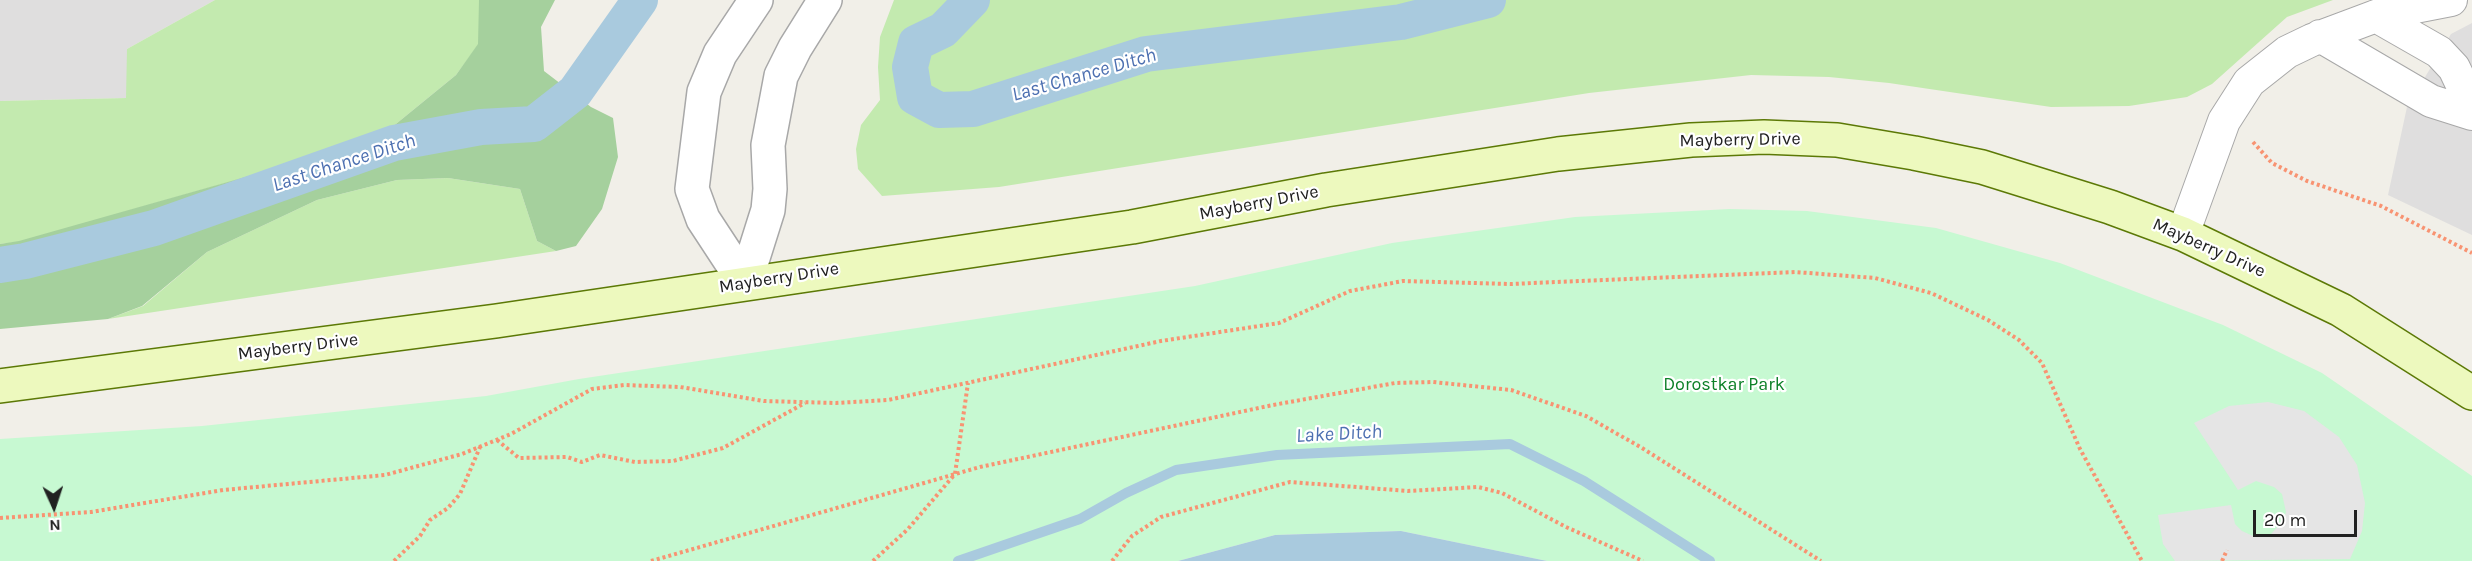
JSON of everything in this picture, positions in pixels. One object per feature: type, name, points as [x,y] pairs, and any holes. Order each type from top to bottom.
[{"type":"main road","name":"Mayberry Drive","points":[[0,386],[484,322],[1132,227],[1326,190],[1509,161],[1690,140],[1764,137],[1837,140],[1982,167],[2050,187],[2183,234],[2341,310],[2472,393]]},
{"type":"street","points":[[745,283],[703,219],[692,189],[704,92],[720,54],[756,0]]},
{"type":"street","points":[[745,283],[768,210],[770,189],[768,145],[781,76],[795,48],[825,0]]},
{"type":"street","points":[[2183,234],[2224,121],[2249,82],[2266,67],[2287,52],[2320,36],[2376,16],[2451,0]]},
{"type":"street","points":[[2376,16],[2439,52],[2454,68],[2472,106]]},
{"type":"street","points":[[2320,36],[2431,101],[2472,114]]},
{"type":"path","points":[[2236,99],[2244,132],[2272,163],[2307,182],[2381,206],[2472,253]]},
{"type":"path","points":[[0,518],[91,512],[224,490],[385,475],[497,440],[592,389],[624,385],[680,387],[764,401],[836,404],[888,400],[1161,341],[1279,323],[1350,291],[1402,281],[1510,284],[1796,272],[1875,278],[1931,293],[1988,320],[2019,340],[2042,363],[2080,449],[2142,561]]},
{"type":"path","points":[[873,561],[908,529],[955,474],[968,383]]},
{"type":"path","points":[[651,561],[955,474],[1262,408],[1395,383],[1477,385],[1511,390],[1586,417],[1642,448],[1821,561]]},
{"type":"path","points":[[497,440],[519,458],[567,457],[582,462],[600,455],[635,462],[673,461],[723,448],[806,402]]},
{"type":"path","points":[[394,561],[420,536],[430,520],[448,508],[460,494],[480,446]]},
{"type":"path","points":[[1112,561],[1132,536],[1161,517],[1290,482],[1408,491],[1478,487],[1502,493],[1566,527],[1642,561]]},
{"type":"path","points":[[2222,561],[2227,550]]},
{"type":"shaded area","points":[[0,0],[215,0],[127,49],[127,98],[0,101]]},
{"type":"shaded area","points":[[2472,23],[2472,235],[2388,195],[2407,107],[2451,34]]},
{"type":"shaded area","points":[[2268,402],[2304,411],[2339,437],[2357,465],[2365,503],[2362,531],[2350,559],[2175,561],[2163,544],[2158,515],[2231,505],[2235,524],[2242,531],[2253,536],[2271,534],[2283,521],[2286,512],[2282,494],[2274,487],[2256,481],[2238,490],[2194,423],[2229,406]]},
{"type":"green space","points":[[215,0],[479,0],[479,44],[456,75],[391,128],[355,146],[19,242],[0,244],[0,101],[126,98],[127,49]]},
{"type":"green space","points":[[479,0],[555,0],[541,27],[544,71],[591,107],[613,118],[618,157],[602,209],[576,246],[556,251],[537,241],[520,189],[448,178],[397,180],[317,200],[207,252],[142,306],[108,319],[0,329],[0,244],[19,241],[355,146],[391,128],[456,75],[478,44]]},
{"type":"green space","points":[[894,0],[2333,0],[2287,17],[2212,84],[2187,97],[2129,106],[2051,107],[1889,83],[1829,77],[1751,75],[1589,93],[999,187],[882,196],[858,169],[856,149],[861,125],[880,100],[878,67],[880,37]]},
{"type":"green space","points":[[448,178],[520,189],[537,241],[556,251],[108,319],[143,306],[207,252],[317,200],[397,180]]},
{"type":"green space","name":"Dorostkar Park","points":[[1730,209],[1807,211],[1936,228],[2060,263],[2223,325],[2322,373],[2472,476],[2472,561],[1547,561],[1401,531],[1275,535],[1178,561],[0,561],[0,439],[202,426],[486,396],[579,379],[1195,286],[1392,243],[1575,217]]},
{"type":"water","points":[[1401,531],[1547,561],[1178,561],[1275,535]]},
{"type":"waterway","name":"Last Chance Ditch","points":[[0,265],[25,261],[154,228],[394,143],[481,127],[534,124],[575,92],[640,0]]},
{"type":"waterway","name":"Last Chance Ditch","points":[[972,0],[943,30],[916,43],[910,67],[915,97],[939,110],[973,109],[1146,54],[1401,22],[1488,0]]},
{"type":"waterway","name":"Lake Ditch","points":[[958,561],[1080,519],[1126,493],[1176,470],[1277,455],[1510,444],[1584,481],[1710,561]]}]
